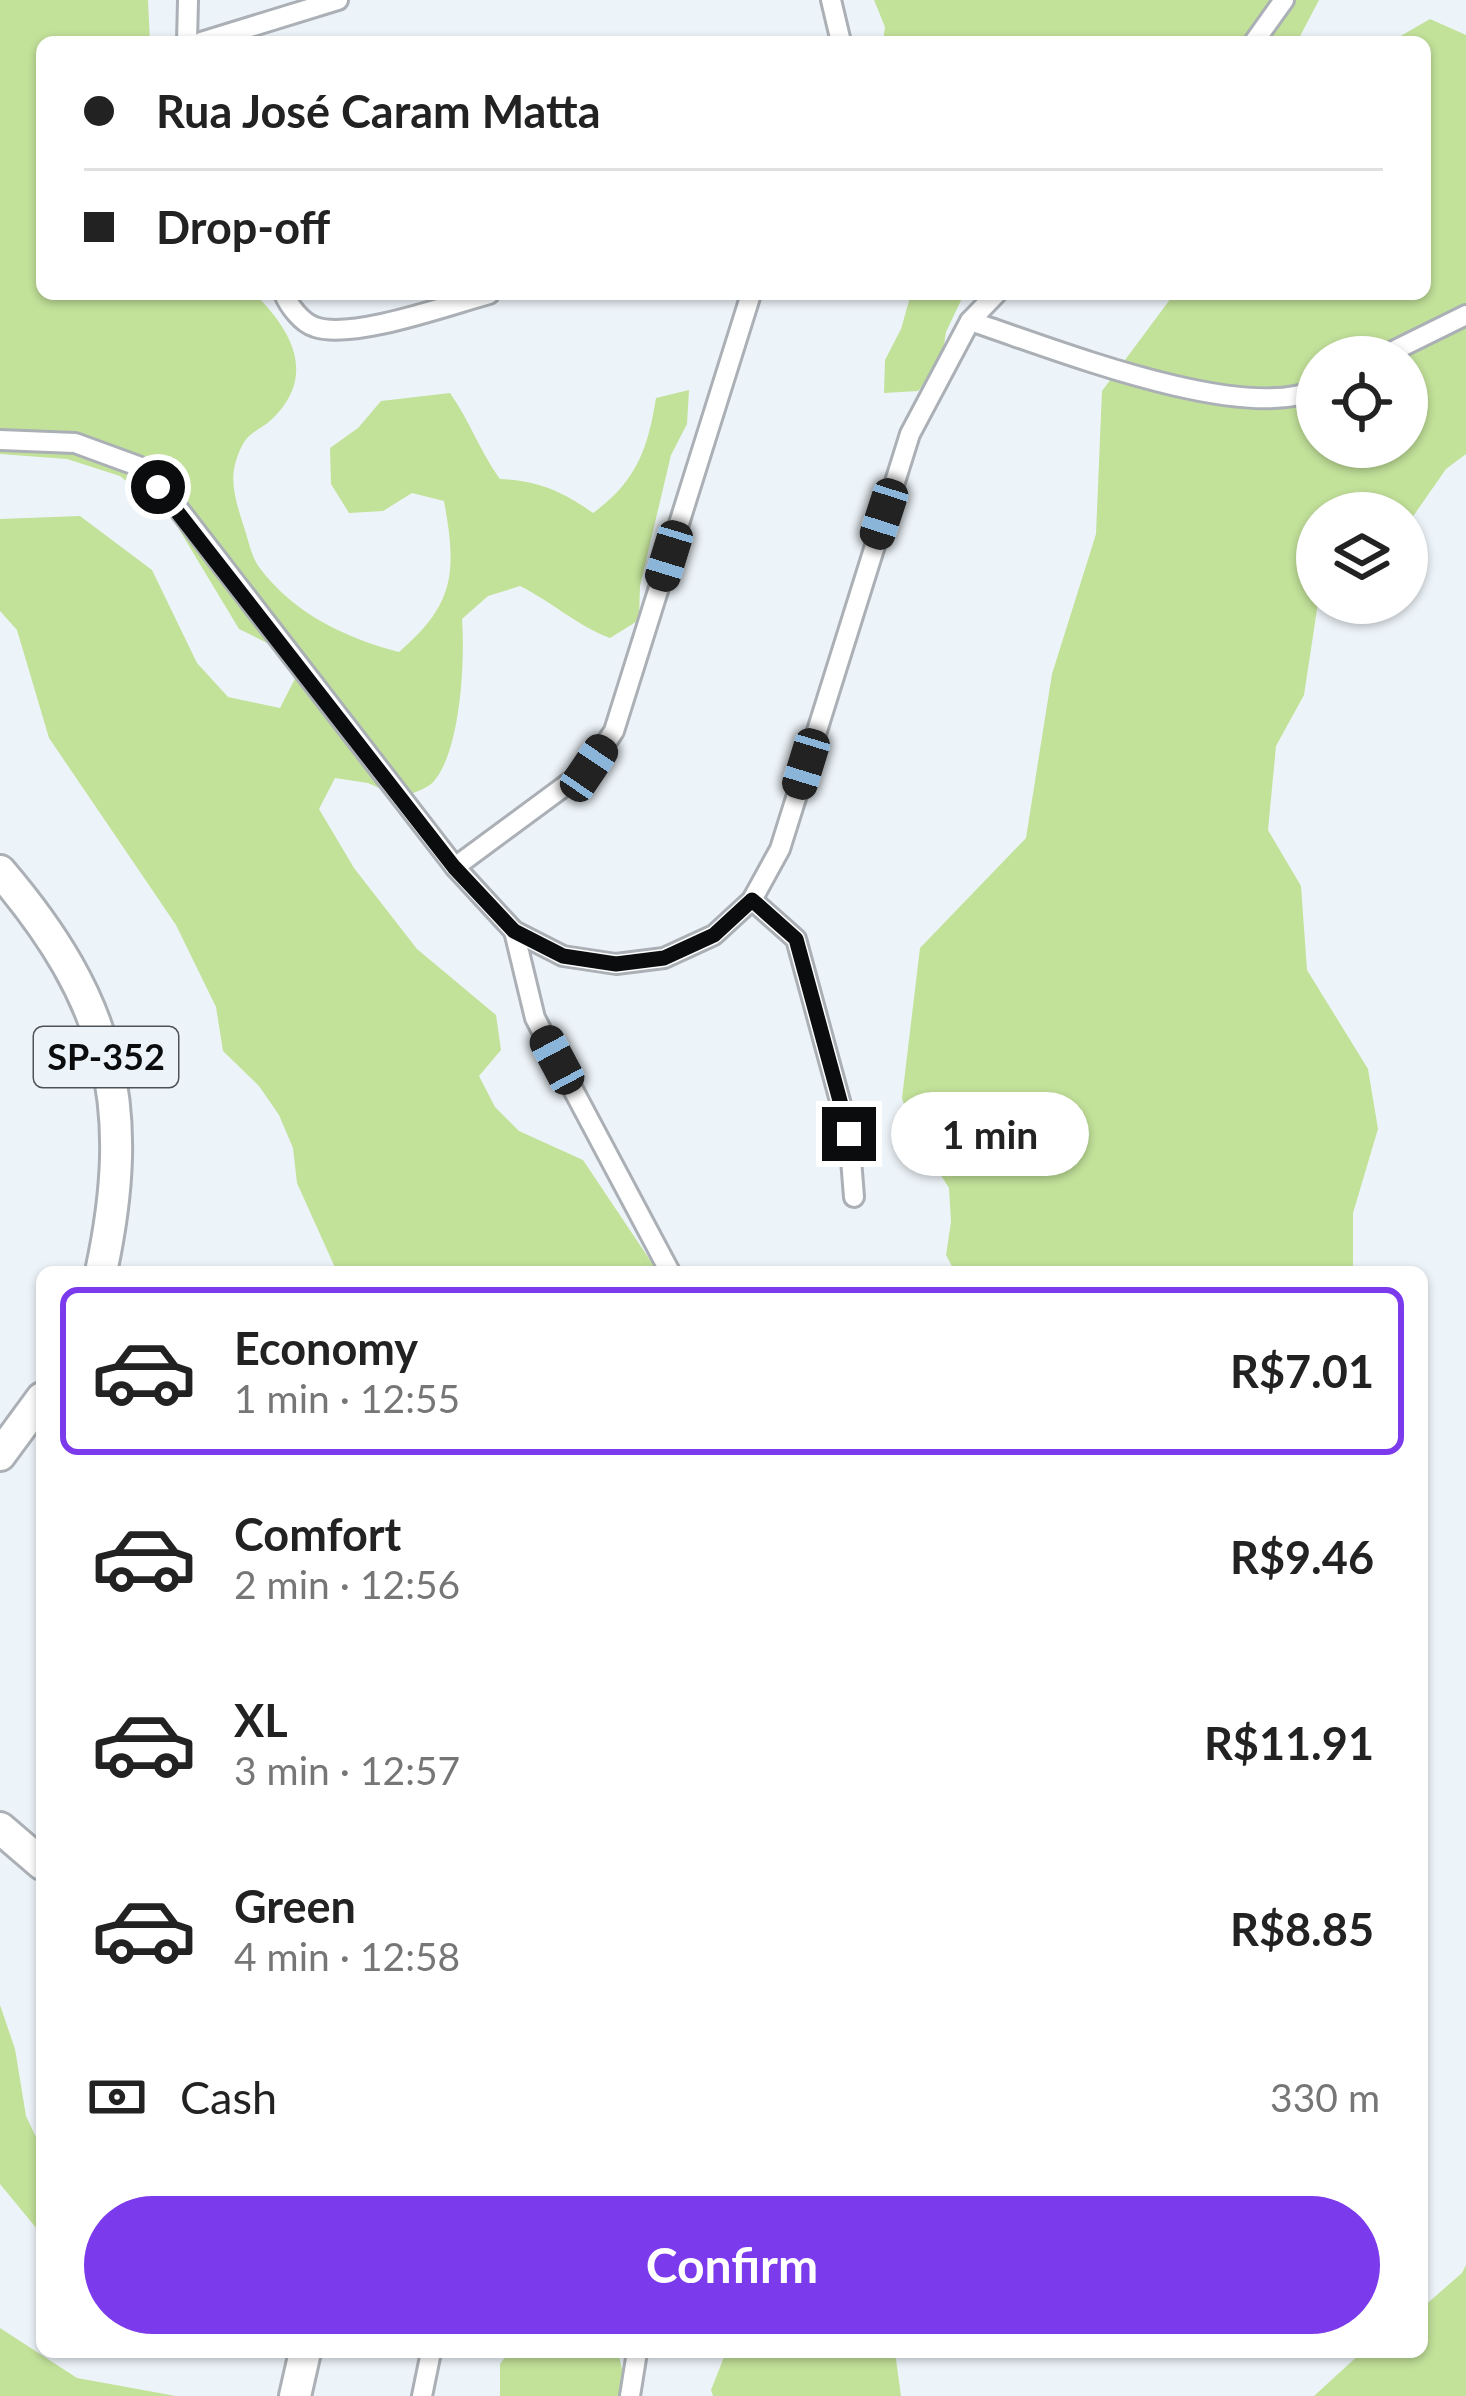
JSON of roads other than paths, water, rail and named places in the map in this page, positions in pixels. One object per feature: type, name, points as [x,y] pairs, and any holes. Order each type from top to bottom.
[{"type":"main road","name":"SP-352","points":[[0,871],[29,904],[78,977],[106,1053],[117,1149],[115,1205],[102,1266]]},
{"type":"main road","points":[[0,1455],[36,1406]]},
{"type":"main road","points":[[0,1828],[36,1859]]},
{"type":"main road","points":[[295,2396],[304,2358]]},
{"type":"street","points":[[187,36],[188,0]]},
{"type":"street","points":[[221,36],[338,0]]},
{"type":"street","points":[[831,0],[840,36]]},
{"type":"street","points":[[1258,36],[1284,0]]},
{"type":"street","points":[[287,300],[312,327],[351,330],[466,300]]},
{"type":"street","points":[[454,867],[589,768],[614,730],[749,300]]},
{"type":"street","points":[[0,440],[74,443],[138,466],[177,508],[454,867],[514,931],[563,956],[616,964],[664,958],[714,935],[752,900],[780,849],[910,434],[970,321],[990,300]]},
{"type":"street","points":[[1424,336],[1466,315]]},
{"type":"street","points":[[970,321],[1101,364],[1239,400],[1296,398]]},
{"type":"street","points":[[752,900],[796,939],[849,1134],[854,1196]]},
{"type":"street","points":[[514,931],[535,1018],[667,1266]]},
{"type":"street","points":[[422,2396],[430,2358]]},
{"type":"street","points":[[629,2396],[636,2358]]}]
